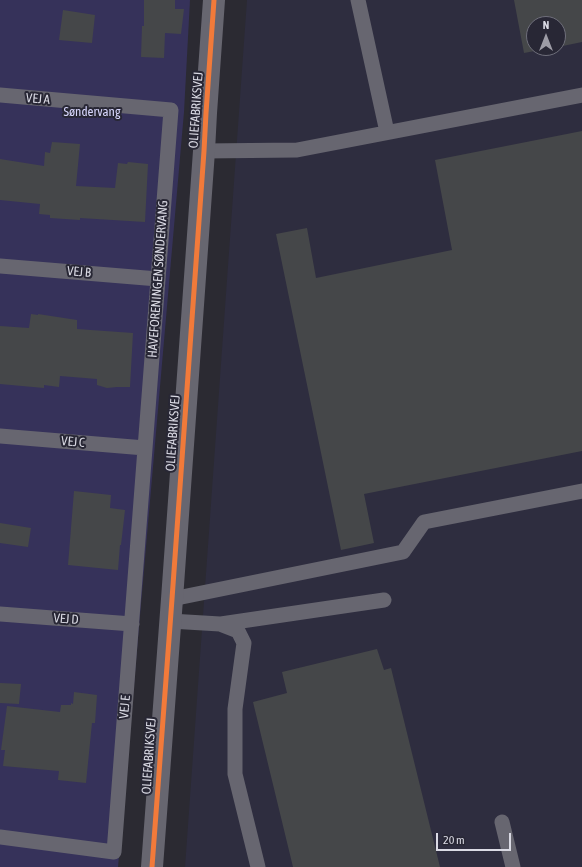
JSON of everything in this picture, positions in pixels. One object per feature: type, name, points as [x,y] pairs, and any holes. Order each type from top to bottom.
[{"type":"street","name":"OLIEFABRIKSVEJ","points":[[152,867],[214,0]]},
{"type":"lane","points":[[358,0],[387,132]]},
{"type":"lane","name":"VEJ A","points":[[0,95],[171,110]]},
{"type":"lane","points":[[204,151],[297,150],[582,95]]},
{"type":"lane","name":"HAVEFORENINGEN SØNDERVANG","points":[[145,448],[171,110]]},
{"type":"lane","name":"VEJ B","points":[[0,266],[158,279]]},
{"type":"lane","name":"VEJ C","points":[[0,436],[145,448]]},
{"type":"lane","name":"VEJ E","points":[[0,837],[114,852],[145,448]]},
{"type":"lane","points":[[172,599],[402,552],[424,522],[582,491]]},
{"type":"lane","points":[[170,621],[220,624],[384,600]]},
{"type":"lane","name":"VEJ D","points":[[0,614],[132,624]]},
{"type":"lane","points":[[220,624],[238,631],[244,643],[235,709],[235,774],[258,867]]},
{"type":"lane","points":[[502,822],[513,867]]},
{"type":"shaded area","points":[[247,0],[582,0],[582,867],[185,867]]},
{"type":"green space","name":"Søndervang","points":[[0,0],[190,0],[184,112],[118,867],[0,867]]},
{"type":"building","points":[[144,0],[175,0],[175,9],[184,9],[181,34],[165,33],[164,58],[141,57],[142,26],[144,26]]},
{"type":"building","points":[[514,0],[582,0],[582,42],[566,45],[566,16],[526,16],[526,53],[524,53]]},
{"type":"building","points":[[63,10],[95,15],[92,43],[59,40]]},
{"type":"building","points":[[582,131],[582,451],[364,494],[374,543],[341,550],[276,234],[307,228],[316,278],[452,250],[435,160]]},
{"type":"building","points":[[52,142],[80,144],[76,186],[115,188],[118,163],[127,164],[128,162],[148,164],[145,222],[80,218],[80,220],[50,218],[50,215],[39,214],[40,204],[0,200],[0,159],[44,166],[45,152],[50,153]]},
{"type":"building","points":[[31,314],[77,320],[77,329],[133,333],[130,387],[107,388],[97,385],[97,379],[60,376],[59,387],[44,385],[44,388],[0,384],[0,326],[29,328]]},
{"type":"building","points":[[74,491],[111,495],[110,508],[125,510],[118,570],[68,565]]},
{"type":"building","points":[[0,523],[31,528],[28,547],[0,543]]},
{"type":"building","points":[[377,649],[384,670],[391,668],[440,867],[293,867],[253,702],[287,693],[282,672]]},
{"type":"building","points":[[0,683],[21,684],[19,704],[0,703]]},
{"type":"building","points":[[74,692],[97,695],[95,723],[92,723],[86,783],[58,780],[59,771],[3,766],[5,750],[1,750],[7,706],[60,712],[61,705],[73,704]]},
{"type":"cycle path","points":[[152,867],[214,0]]}]
